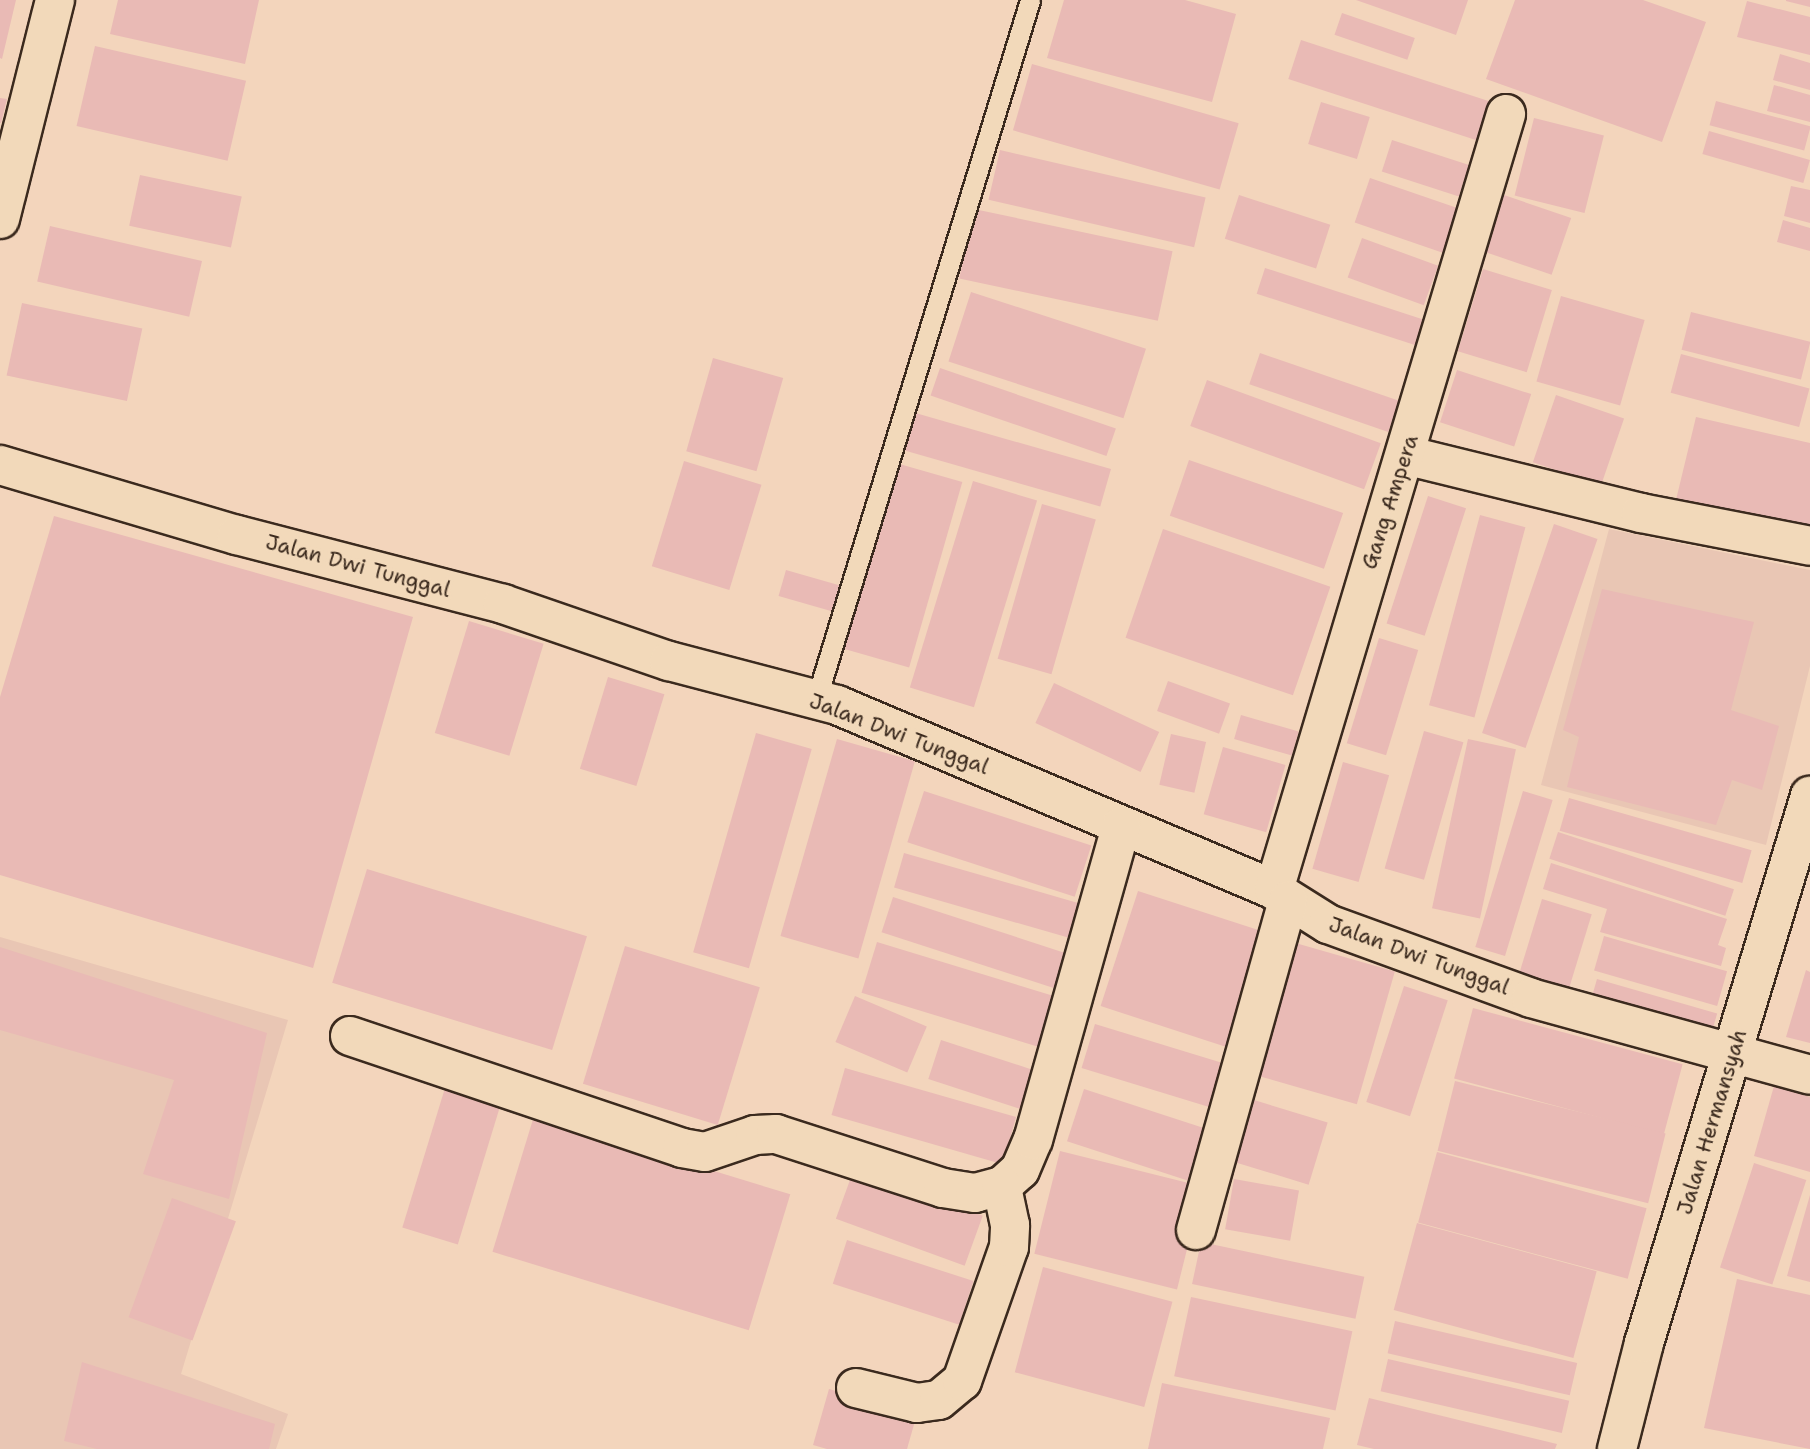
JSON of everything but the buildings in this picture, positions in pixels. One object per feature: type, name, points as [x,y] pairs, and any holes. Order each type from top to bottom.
[{"type":"street","points":[[0,219],[55,0]]},
{"type":"street","name":"Gang Ampera","points":[[1196,1230],[1354,612],[1405,455],[1506,114]]},
{"type":"street","points":[[1405,455],[1641,513],[1810,546]]},
{"type":"street","name":"Jalan Dwi Tunggal","points":[[0,465],[237,535],[503,604],[669,661],[816,700],[953,752],[1281,895],[1328,923],[1531,998],[1733,1056],[1810,1075]]},
{"type":"street","name":"Jalan Hermansyah","points":[[1617,1449],[1644,1343],[1810,796]]},
{"type":"street","points":[[350,1036],[682,1148],[705,1152],[755,1135],[776,1134],[943,1188],[975,1193],[1002,1186],[1020,1170],[1033,1140],[1121,826]]},
{"type":"street","points":[[856,1388],[917,1403],[939,1400],[962,1381],[1009,1247],[1010,1225],[1002,1186]]},
{"type":"lane","points":[[816,700],[1030,0]]},
{"type":"shaded area","points":[[1609,529],[1810,570],[1810,666],[1766,845],[1541,785]]},
{"type":"shaded area","points":[[0,937],[288,1020],[181,1374],[288,1414],[276,1449],[0,1449]]}]
